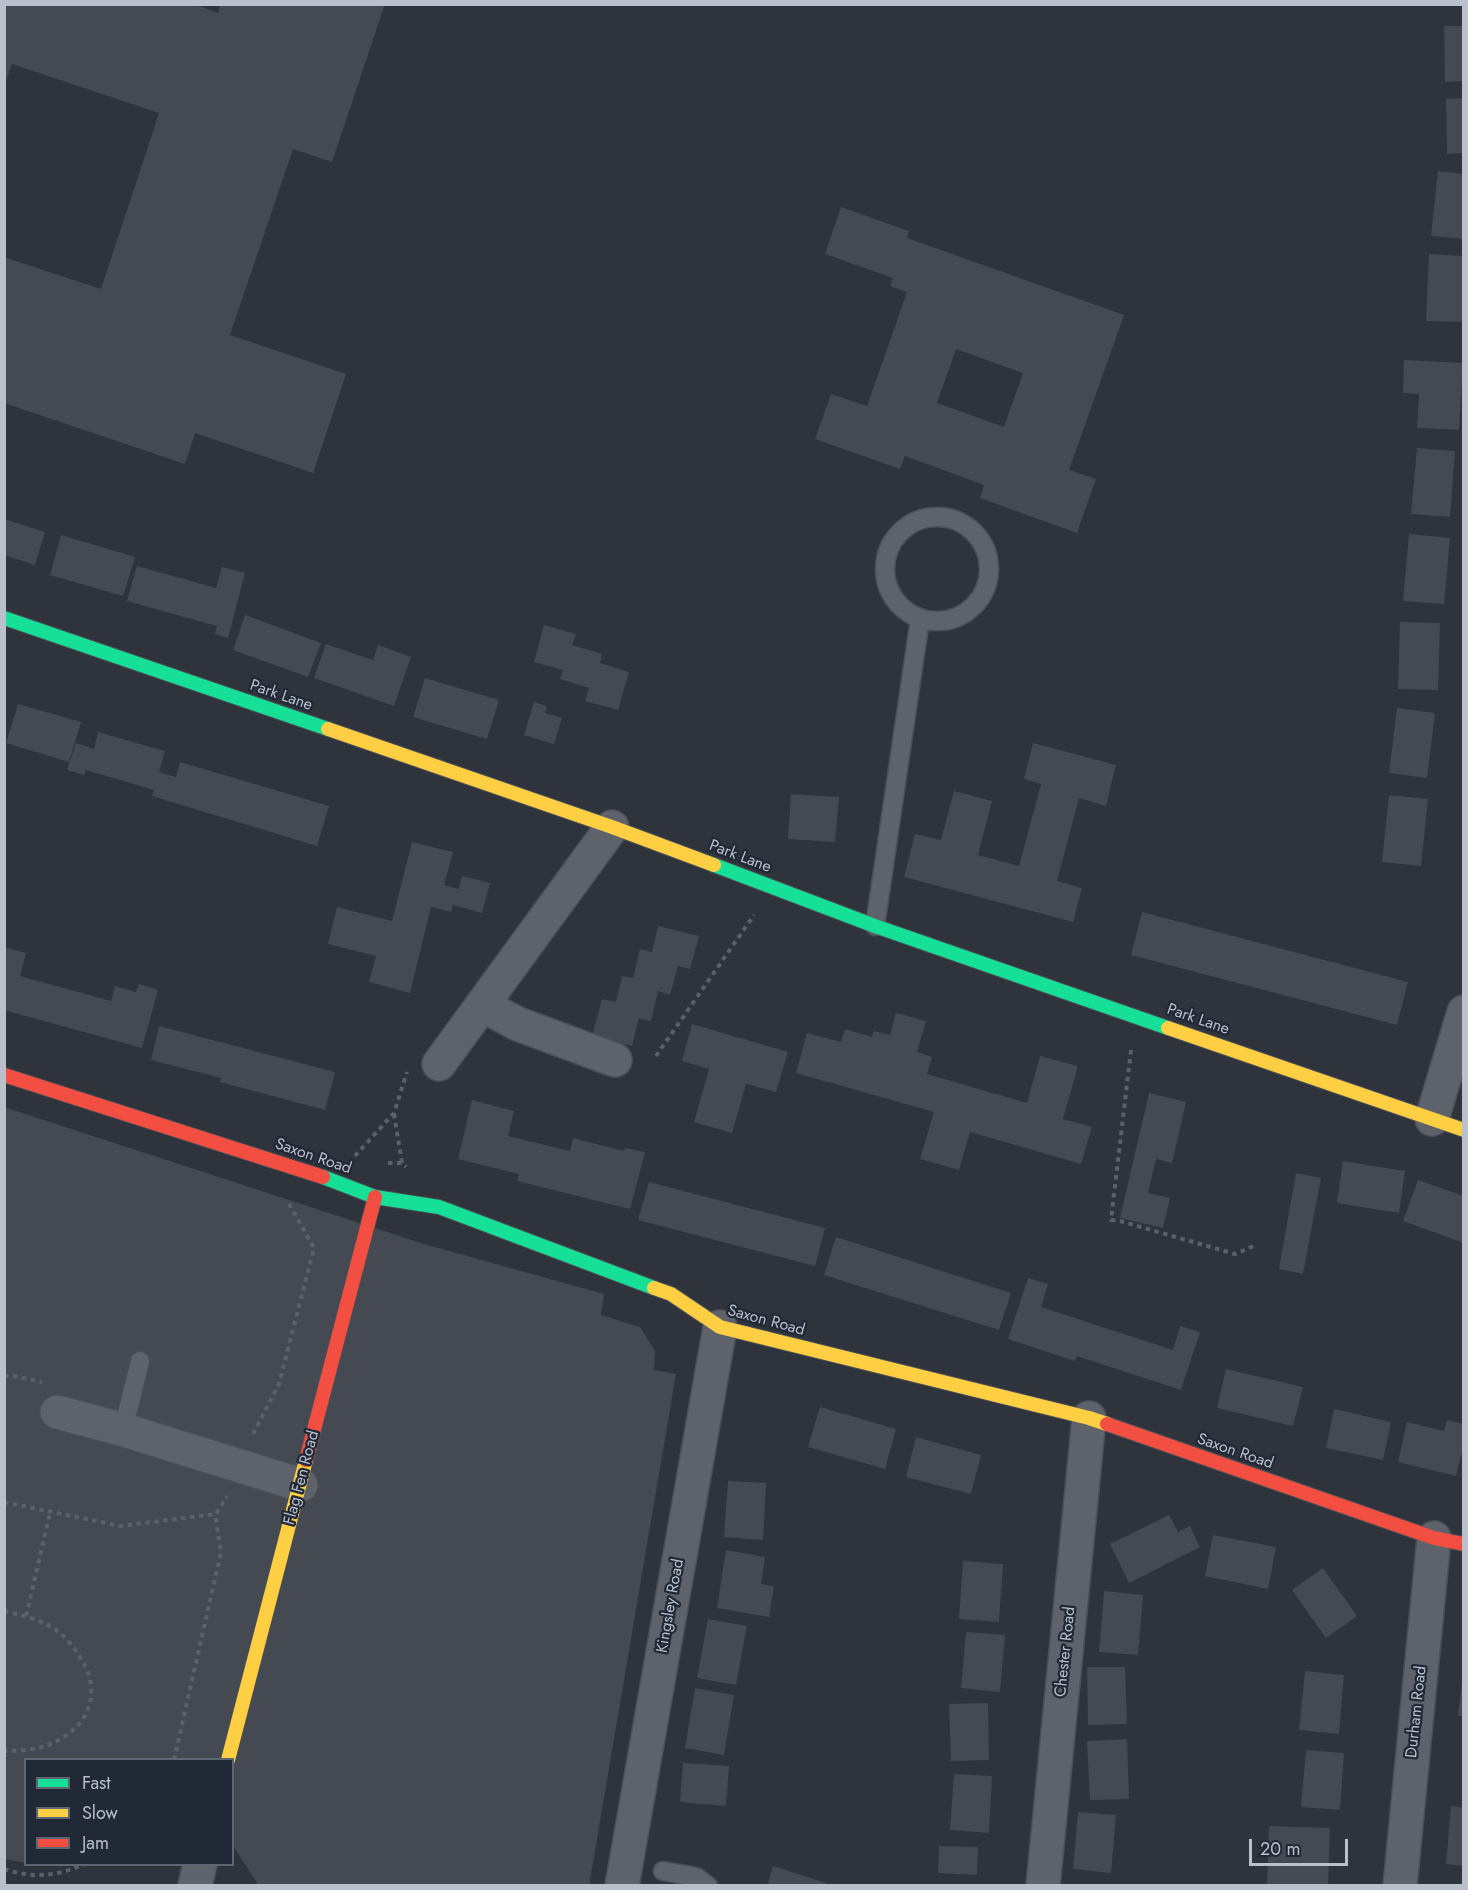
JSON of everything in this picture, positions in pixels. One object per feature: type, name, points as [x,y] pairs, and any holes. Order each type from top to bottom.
[{"type":"street","name":"Park Lane","points":[[4,618],[612,827],[875,926],[1464,1130]]},
{"type":"street","points":[[425,1064],[482,1005],[612,827]]},
{"type":"street","points":[[482,1005],[518,1024],[615,1060]]},
{"type":"street","points":[[1432,1119],[1464,1012]]},
{"type":"street","name":"Saxon Road","points":[[4,1075],[316,1175],[375,1197],[440,1207],[671,1294],[720,1327],[1089,1418],[1449,1541]]},
{"type":"street","name":"Flag Fen Road","points":[[229,1758],[375,1197]]},
{"type":"street","name":"Kingsley Road","points":[[622,1886],[720,1327]]},
{"type":"street","points":[[57,1412],[301,1485]]},
{"type":"street","name":"Chester Road","points":[[1043,1886],[1089,1418]]},
{"type":"street","name":"Durham Road","points":[[1400,1886],[1449,1541]]},
{"type":"street","points":[[195,1886],[200,1866]]},
{"type":"lane","points":[[931,516],[948,517],[965,524],[978,535],[986,550],[990,567],[988,584],[980,599],[968,611],[953,619],[936,622],[920,619],[904,610],[892,597],[886,581],[884,563],[899,531],[914,521],[931,516]]},
{"type":"lane","points":[[875,926],[920,619]]},
{"type":"lane","points":[[123,1430],[140,1361]]},
{"type":"lane","points":[[663,1870],[696,1877],[708,1886]]},
{"type":"path","points":[[656,1056],[774,888]]},
{"type":"path","points":[[1138,1017],[1129,1061],[1111,1220],[1235,1254],[1256,1245]]},
{"type":"path","points":[[351,1161],[394,1113],[406,1073],[425,1064]]},
{"type":"path","points":[[394,1113],[402,1163]]},
{"type":"path","points":[[174,1758],[221,1552],[215,1514],[244,1468],[250,1440],[279,1384],[314,1248],[286,1199]]},
{"type":"path","points":[[4,1502],[120,1526],[215,1514]]},
{"type":"path","points":[[26,1616],[50,1513]]},
{"type":"path","points":[[4,1611],[26,1616],[54,1628],[76,1650],[91,1676],[93,1699],[82,1722],[68,1735],[41,1747],[4,1751]]},
{"type":"path","points":[[4,1869],[25,1876],[59,1873],[79,1866]]},
{"type":"building","points":[[4,4],[194,4],[218,13],[220,4],[385,4],[332,162],[293,149],[230,335],[346,374],[313,473],[195,433],[185,464],[4,403],[4,257],[101,289],[159,113],[12,64],[4,86]]},
{"type":"building","points":[[1444,26],[1464,26],[1464,81],[1445,82]]},
{"type":"building","points":[[1464,98],[1464,153],[1447,154],[1446,99]]},
{"type":"building","points":[[1438,171],[1464,174],[1464,239],[1431,236]]},
{"type":"building","points":[[841,207],[909,231],[907,238],[1124,315],[1069,470],[1096,479],[1077,533],[980,498],[984,485],[905,456],[900,469],[815,439],[831,394],[867,406],[907,292],[890,286],[893,278],[825,254]],"holes":[[[956,349],[1023,373],[1004,427],[937,403]]]},
{"type":"building","points":[[1429,254],[1464,256],[1464,322],[1426,321]]},
{"type":"building","points":[[1404,360],[1463,363],[1459,430],[1417,428],[1419,394],[1403,393]]},
{"type":"building","points":[[1417,448],[1455,451],[1450,517],[1411,514]]},
{"type":"building","points":[[4,519],[45,532],[35,565],[4,555]]},
{"type":"building","points":[[1409,534],[1450,538],[1444,604],[1403,601]]},
{"type":"building","points":[[61,535],[135,557],[123,596],[50,575]]},
{"type":"building","points":[[137,566],[216,588],[222,567],[245,573],[228,638],[215,634],[217,626],[127,601]]},
{"type":"building","points":[[245,615],[321,643],[308,677],[233,650]]},
{"type":"building","points":[[1400,622],[1440,623],[1438,690],[1398,689]]},
{"type":"building","points":[[544,625],[576,634],[572,645],[602,654],[600,663],[629,672],[618,710],[585,701],[589,688],[560,679],[563,670],[534,662]]},
{"type":"building","points":[[326,644],[373,660],[378,645],[411,657],[394,706],[314,678]]},
{"type":"building","points":[[425,678],[499,700],[487,739],[413,717]]},
{"type":"building","points":[[534,702],[547,706],[545,713],[562,718],[554,744],[524,735]]},
{"type":"building","points":[[18,704],[81,722],[69,762],[6,743]]},
{"type":"building","points":[[1397,708],[1435,713],[1427,778],[1389,773]]},
{"type":"building","points":[[98,732],[165,751],[159,772],[176,777],[180,762],[329,806],[317,846],[152,796],[154,790],[86,770],[84,775],[67,770],[76,743],[94,749]]},
{"type":"building","points":[[1033,743],[1116,765],[1106,806],[1079,798],[1057,881],[1082,888],[1073,922],[904,877],[915,834],[941,840],[954,791],[992,801],[978,855],[1019,866],[1041,784],[1024,779]]},
{"type":"building","points":[[791,794],[839,797],[835,842],[788,839]]},
{"type":"building","points":[[1389,795],[1428,799],[1421,866],[1382,862]]},
{"type":"building","points":[[412,842],[453,852],[444,885],[459,889],[462,876],[490,883],[482,913],[453,905],[451,912],[431,907],[410,993],[369,982],[376,956],[328,944],[337,907],[392,921]]},
{"type":"building","points":[[1142,912],[1408,982],[1397,1025],[1131,955]]},
{"type":"building","points":[[658,926],[699,936],[690,969],[678,966],[670,995],[658,991],[651,1021],[639,1018],[632,1046],[592,1036],[602,999],[616,1002],[622,976],[633,978],[640,949],[652,952]]},
{"type":"building","points":[[4,947],[26,953],[20,976],[111,1001],[115,986],[136,992],[139,984],[158,990],[142,1048],[4,1010]]},
{"type":"building","points":[[896,1013],[926,1021],[917,1052],[932,1057],[927,1074],[1027,1103],[1040,1056],[1078,1066],[1063,1119],[1092,1127],[1081,1164],[970,1132],[959,1170],[920,1159],[934,1112],[796,1073],[807,1033],[841,1042],[845,1029],[872,1037],[874,1031],[890,1035]]},
{"type":"building","points":[[692,1024],[788,1052],[776,1092],[746,1084],[732,1133],[694,1122],[709,1069],[682,1061]]},
{"type":"building","points":[[159,1026],[335,1072],[325,1110],[220,1082],[221,1078],[151,1060]]},
{"type":"building","points":[[1149,1093],[1186,1102],[1172,1163],[1156,1159],[1148,1193],[1170,1198],[1163,1228],[1120,1218]]},
{"type":"building","points":[[472,1100],[514,1111],[508,1136],[570,1151],[573,1138],[624,1151],[625,1148],[645,1152],[630,1209],[517,1181],[519,1174],[458,1159]]},
{"type":"building","points":[[4,1107],[424,1244],[604,1294],[601,1315],[640,1327],[655,1351],[654,1370],[676,1374],[589,1886],[259,1886],[234,1847],[234,1758],[24,1758],[24,1863],[4,1859]]},
{"type":"building","points":[[1343,1161],[1405,1171],[1399,1213],[1337,1203]]},
{"type":"building","points":[[1296,1173],[1321,1178],[1303,1274],[1279,1269]]},
{"type":"building","points":[[1418,1180],[1464,1196],[1464,1243],[1403,1221]]},
{"type":"building","points":[[649,1182],[825,1228],[815,1266],[638,1220]]},
{"type":"building","points":[[836,1237],[1011,1293],[999,1330],[824,1275]]},
{"type":"building","points":[[1028,1278],[1048,1284],[1041,1307],[1173,1350],[1180,1326],[1200,1332],[1181,1390],[1077,1356],[1075,1361],[1008,1339]]},
{"type":"building","points":[[1226,1369],[1303,1387],[1293,1426],[1217,1408]]},
{"type":"building","points":[[820,1407],[896,1429],[885,1469],[808,1447]]},
{"type":"building","points":[[1334,1409],[1391,1422],[1383,1460],[1326,1448]]},
{"type":"building","points":[[1447,1420],[1464,1424],[1464,1444],[1456,1476],[1398,1462],[1407,1422],[1444,1431]]},
{"type":"building","points":[[916,1437],[981,1455],[971,1494],[906,1477]]},
{"type":"building","points":[[728,1481],[766,1483],[763,1540],[724,1537]]},
{"type":"building","points":[[1169,1515],[1178,1532],[1190,1526],[1200,1547],[1129,1583],[1110,1544]]},
{"type":"building","points":[[1213,1535],[1276,1547],[1268,1589],[1205,1576]]},
{"type":"building","points":[[726,1550],[765,1557],[761,1584],[774,1586],[769,1617],[717,1608]]},
{"type":"building","points":[[963,1561],[1003,1564],[999,1622],[959,1619]]},
{"type":"building","points":[[1323,1568],[1357,1616],[1326,1638],[1292,1590]]},
{"type":"building","points":[[1104,1591],[1143,1595],[1138,1655],[1099,1652]]},
{"type":"building","points":[[708,1619],[747,1626],[736,1685],[697,1678]]},
{"type":"building","points":[[966,1632],[1005,1635],[1000,1692],[961,1688]]},
{"type":"building","points":[[1087,1667],[1125,1667],[1127,1724],[1088,1725]]},
{"type":"building","points":[[1305,1671],[1344,1675],[1339,1734],[1299,1730]]},
{"type":"building","points":[[1462,1682],[1464,1682],[1464,1716],[1458,1716]]},
{"type":"building","points":[[695,1688],[734,1695],[724,1755],[685,1748]]},
{"type":"building","points":[[988,1703],[989,1760],[951,1761],[949,1704]]},
{"type":"building","points":[[1127,1739],[1129,1799],[1090,1800],[1087,1741]]},
{"type":"building","points":[[1306,1750],[1344,1753],[1340,1810],[1301,1807]]},
{"type":"building","points":[[683,1763],[729,1766],[726,1806],[680,1802]]},
{"type":"building","points":[[954,1774],[992,1776],[989,1833],[950,1830]]},
{"type":"building","points":[[1451,1806],[1464,1808],[1464,1866],[1446,1864]]},
{"type":"building","points":[[1078,1812],[1116,1815],[1111,1873],[1073,1869]]},
{"type":"building","points":[[1269,1826],[1330,1828],[1328,1886],[1267,1884]]},
{"type":"building","points":[[939,1846],[978,1847],[977,1875],[938,1873]]},
{"type":"building","points":[[773,1866],[832,1885],[832,1886],[767,1886]]},
{"type":"traffic: fast","points":[[4,618],[328,729]]},
{"type":"traffic: fast","points":[[714,865],[875,926],[1168,1028]]},
{"type":"traffic: fast","points":[[323,1177],[375,1197],[439,1207],[654,1288]]},
{"type":"traffic: slow","points":[[328,729],[612,827],[714,865]]},
{"type":"traffic: slow","points":[[1168,1028],[1464,1130]]},
{"type":"traffic: slow","points":[[654,1288],[671,1294],[720,1327],[1107,1424]]},
{"type":"traffic: slow","points":[[229,1758],[306,1460]]},
{"type":"traffic: jam","points":[[4,1075],[323,1177]]},
{"type":"traffic: jam","points":[[306,1460],[375,1197]]},
{"type":"traffic: jam","points":[[1107,1424],[1434,1538],[1464,1544]]}]
